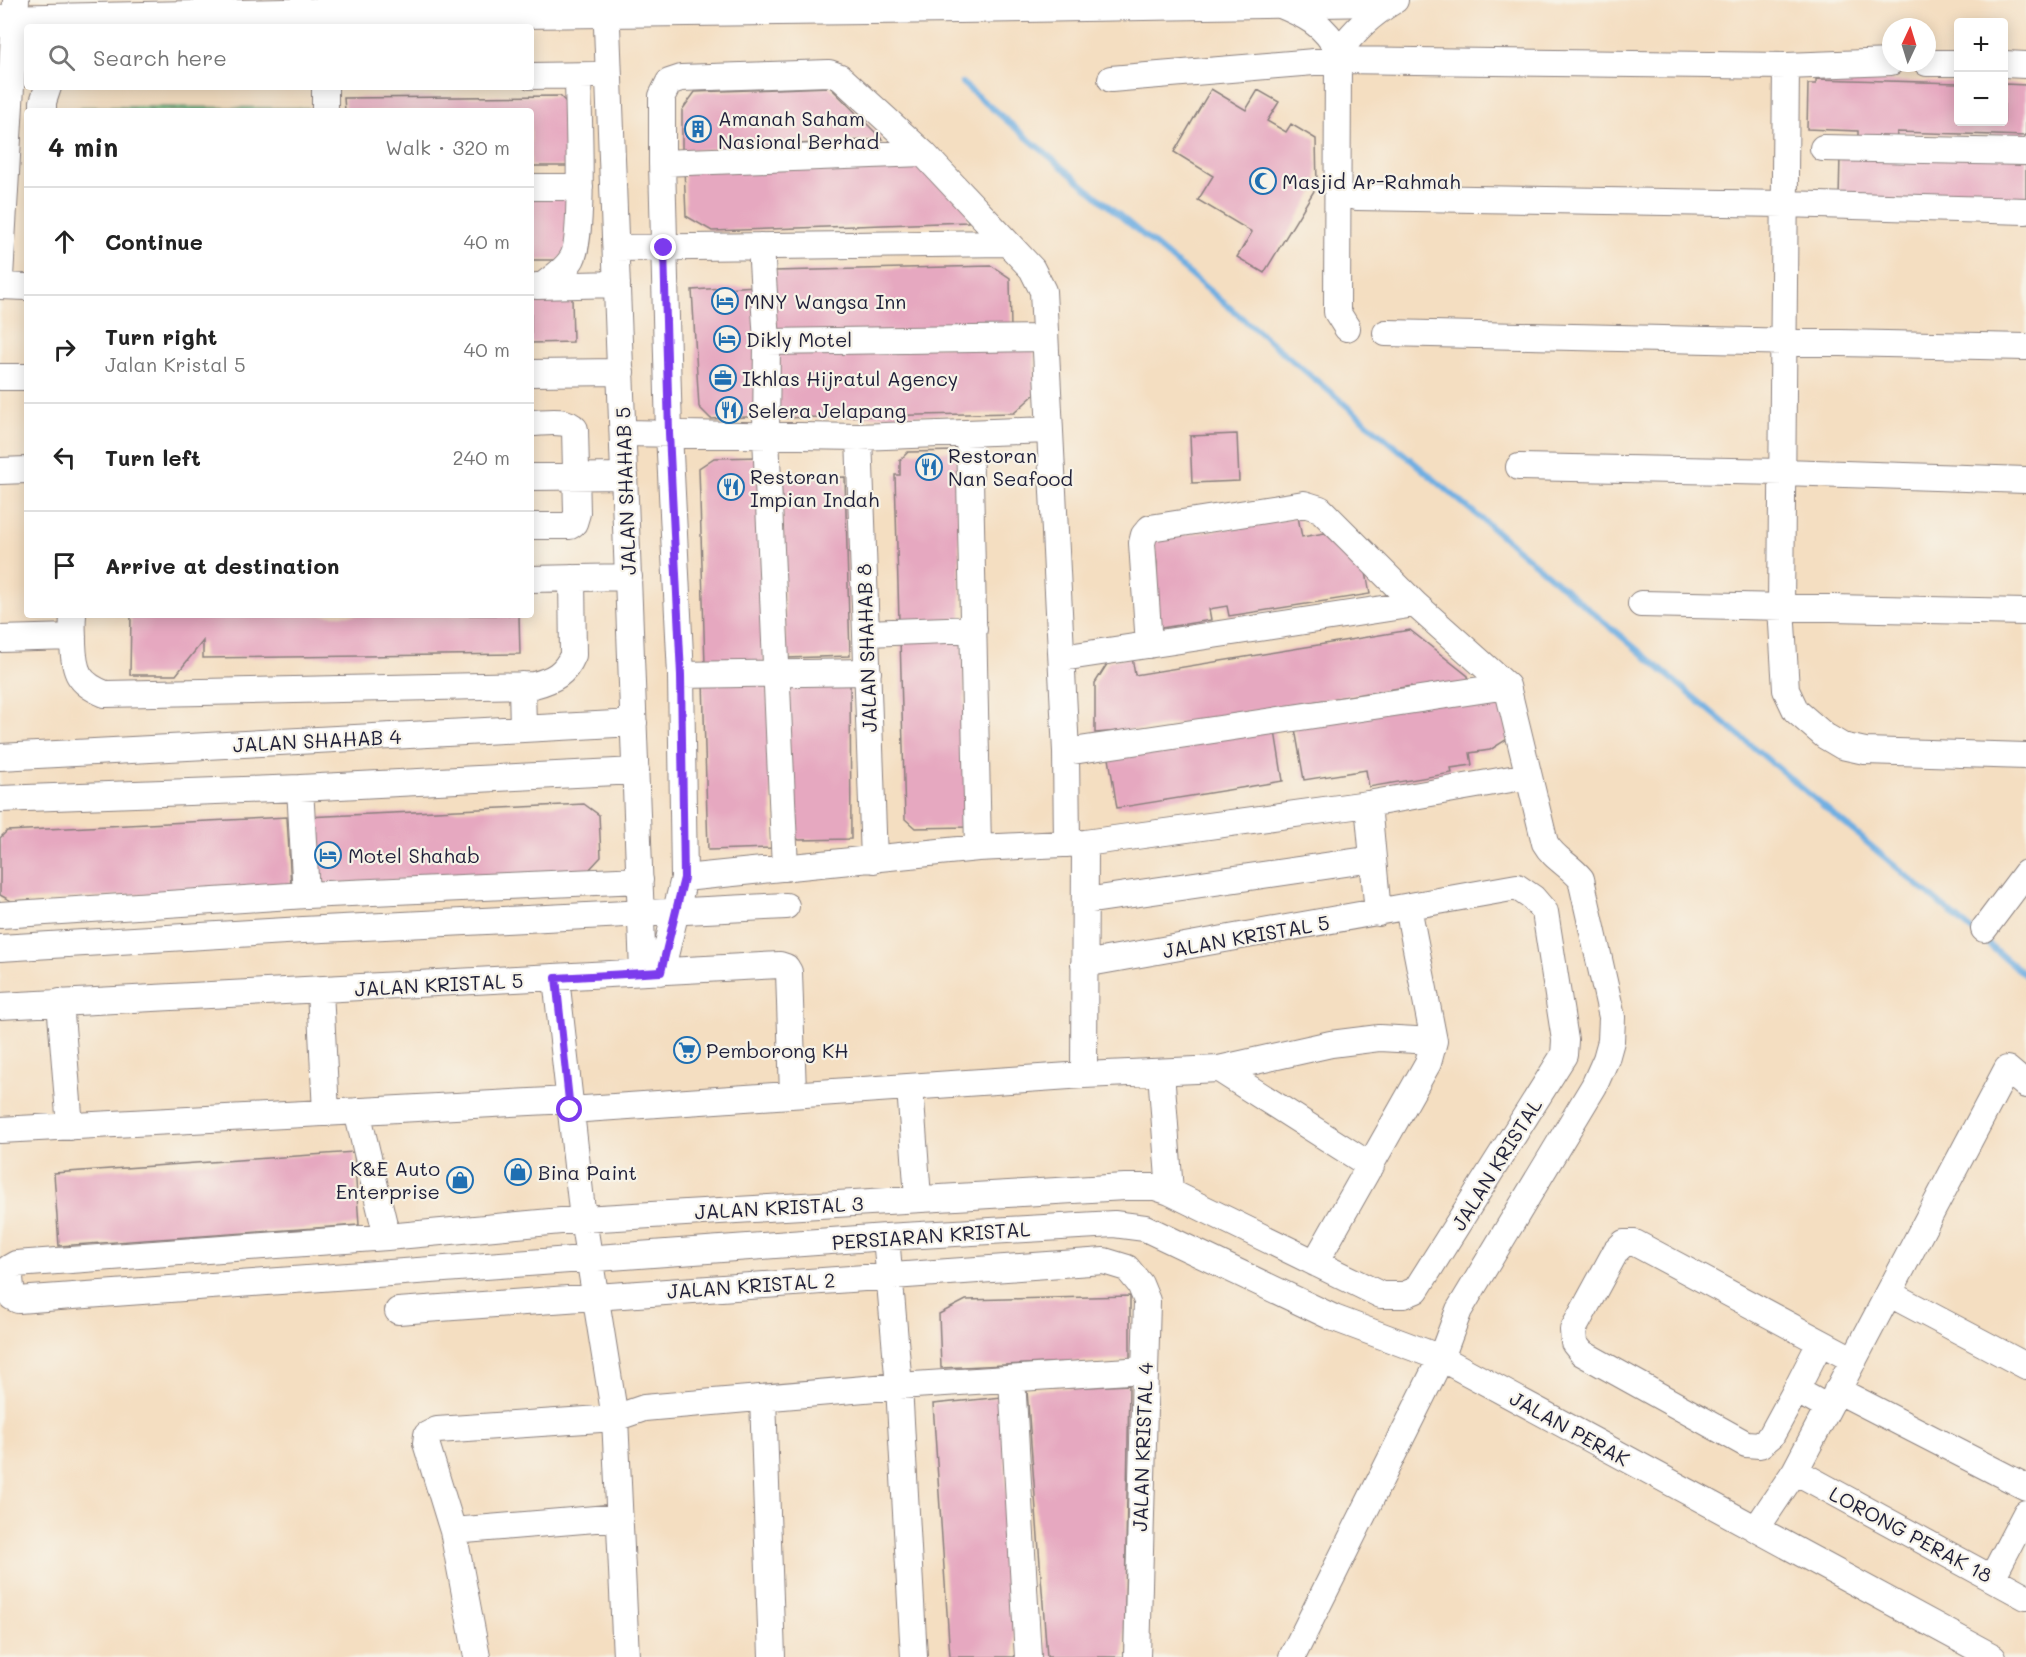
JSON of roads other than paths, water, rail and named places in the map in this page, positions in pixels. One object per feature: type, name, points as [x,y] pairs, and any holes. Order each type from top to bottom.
[{"type":"main road","points":[[10,14],[60,23],[607,5],[959,8],[1379,0]]},
{"type":"street","points":[[1338,56],[1360,25],[1376,11],[1395,0]]},
{"type":"street","points":[[1273,2],[1303,15],[1322,28],[1332,38],[1338,56],[1337,312],[1347,328]]},
{"type":"street","name":"JALAN SHAHAB 5","points":[[607,5],[641,915],[652,972]]},
{"type":"street","points":[[0,277],[10,14]]},
{"type":"street","points":[[1111,79],[1338,56],[1786,66],[1882,62]]},
{"type":"street","points":[[1936,63],[1954,63]]},
{"type":"street","points":[[2008,64],[2026,65]]},
{"type":"street","points":[[1786,66],[1781,607],[1786,690],[1796,711],[1825,736],[1842,746],[1866,751],[2026,756]]},
{"type":"street","points":[[652,972],[677,912],[684,878],[681,675],[669,433],[662,96],[669,82],[681,78],[829,73],[840,77],[853,88],[923,153],[1032,269],[1042,291],[1066,752],[1085,901],[1084,1075]]},
{"type":"street","points":[[534,76],[610,75]]},
{"type":"street","points":[[537,286],[572,260],[576,248],[580,187],[578,76]]},
{"type":"street","points":[[43,108],[47,90]]},
{"type":"street","points":[[325,90],[325,108]]},
{"type":"street","points":[[1823,148],[2026,152]]},
{"type":"street","points":[[662,163],[923,153]]},
{"type":"street","points":[[534,187],[580,187]]},
{"type":"street","points":[[1357,197],[1784,204],[2026,211]]},
{"type":"street","points":[[616,248],[1006,243]]},
{"type":"street","points":[[761,246],[766,342],[766,436],[785,867]]},
{"type":"street","points":[[537,286],[618,284]]},
{"type":"street","points":[[0,286],[24,287]]},
{"type":"street","points":[[1386,333],[2026,347]]},
{"type":"street","points":[[766,342],[1045,338]]},
{"type":"street","points":[[534,373],[621,372]]},
{"type":"street","points":[[0,377],[24,377]]},
{"type":"street","points":[[534,423],[564,423],[573,426],[576,435],[577,513],[574,523],[565,526],[534,526]]},
{"type":"street","points":[[623,433],[859,436],[1048,430]]},
{"type":"street","points":[[969,433],[978,848]]},
{"type":"street","name":"JALAN SHAHAB 8","points":[[859,436],[874,860]]},
{"type":"street","points":[[1519,467],[2026,480]]},
{"type":"street","points":[[0,471],[24,471]]},
{"type":"street","points":[[534,477],[625,476]]},
{"type":"street","points":[[1149,645],[1142,543],[1144,535],[1150,528],[1304,504],[1320,509],[1415,604],[1507,686],[1545,843],[1549,850],[1575,871],[1581,879],[1612,1017],[1611,1041],[1594,1086],[1459,1310],[1441,1358],[1294,1657]]},
{"type":"street","points":[[534,579],[628,577]]},
{"type":"street","points":[[0,639],[73,626],[76,671],[93,689],[105,694],[534,685],[548,682],[568,667],[573,655],[572,578]]},
{"type":"street","points":[[1062,658],[1415,604]]},
{"type":"street","points":[[1641,604],[2026,612]]},
{"type":"street","points":[[866,633],[974,629]]},
{"type":"street","points":[[681,675],[868,672]]},
{"type":"street","points":[[522,686],[523,729]]},
{"type":"street","points":[[1066,752],[1507,686]]},
{"type":"street","name":"JALAN SHAHAB 4","points":[[0,757],[634,723]]},
{"type":"street","points":[[0,799],[300,788],[636,771]]},
{"type":"street","points":[[684,878],[978,848],[1076,843],[1368,804],[1528,776]]},
{"type":"street","points":[[300,788],[306,896]]},
{"type":"street","points":[[1368,804],[1378,913]]},
{"type":"street","points":[[1085,901],[1373,859]]},
{"type":"street","points":[[1984,929],[2026,873]]},
{"type":"street","points":[[0,915],[306,896],[640,880]]},
{"type":"street","points":[[1315,1263],[1428,1063],[1434,1041],[1408,907],[1517,888],[1533,898],[1545,912],[1565,1040],[1564,1055],[1594,1086]]},
{"type":"street","points":[[0,948],[303,930],[786,906]]},
{"type":"street","name":"JALAN KRISTAL 5","points":[[1084,964],[1408,907]]},
{"type":"street","name":"JALAN KRISTAL 5","points":[[0,1006],[780,965],[786,967],[789,972],[793,1094]]},
{"type":"street","points":[[556,978],[583,1219],[615,1418],[626,1657]]},
{"type":"street","points":[[320,990],[326,1113]]},
{"type":"street","points":[[60,1002],[70,1126]]},
{"type":"street","points":[[0,1130],[357,1111],[569,1105],[793,1094],[1084,1075],[1219,1070],[1331,1044],[1379,1038],[1434,1041]]},
{"type":"street","name":"JALAN KRISTAL","points":[[1162,1189],[1381,1295],[1404,1295],[1416,1290],[1564,1055]]},
{"type":"street","points":[[1756,1529],[1795,1471],[2007,1069],[2026,1085]]},
{"type":"street","points":[[1219,1070],[1371,1166]]},
{"type":"street","points":[[1145,1228],[1162,1189],[1161,1072]]},
{"type":"street","points":[[910,1087],[918,1198]]},
{"type":"street","points":[[357,1111],[387,1237]]},
{"type":"street","name":"JALAN KRISTAL 3","points":[[393,1274],[18,1300],[12,1297],[9,1268],[16,1264],[387,1237],[583,1219],[1125,1187],[1162,1189]]},
{"type":"street","name":"PERSIARAN KRISTAL","points":[[393,1274],[886,1237],[1114,1224],[1145,1228],[1335,1318],[1441,1358]]},
{"type":"street","points":[[886,1237],[898,1386],[914,1657]]},
{"type":"street","points":[[1820,1343],[1771,1436],[1760,1445],[1746,1444],[1582,1353],[1574,1342],[1573,1330],[1616,1251],[1624,1244],[1635,1243],[1854,1360]]},
{"type":"street","name":"JALAN KRISTAL 2","points":[[399,1311],[1104,1261]]},
{"type":"street","name":"JALAN KRISTAL 4","points":[[1104,1261],[1127,1268],[1140,1284],[1147,1301],[1137,1657]]},
{"type":"street","points":[[1890,1294],[2026,1366]]},
{"type":"street","name":"JALAN PERAK","points":[[1441,1358],[1993,1657]]},
{"type":"street","points":[[477,1657],[453,1531],[426,1443],[427,1435],[437,1430],[615,1418],[644,1408],[898,1386],[1144,1370]]},
{"type":"street","points":[[1012,1379],[1028,1657]]},
{"type":"street","points":[[1796,1390],[1833,1399],[2026,1487]]},
{"type":"street","points":[[763,1398],[772,1657]]},
{"type":"street","name":"LORONG PERAK 18","points":[[1795,1471],[2026,1597]]},
{"type":"street","points":[[1992,1578],[2026,1513]]},
{"type":"street","points":[[453,1531],[619,1517]]},
{"type":"waterway","points":[[962,83],[2026,976]]},
{"type":"place","name":"Amanah Saham Nasional Berhad","points":[[698,129]]},
{"type":"place","name":"Masjid Ar-Rahmah","points":[[1263,181]]},
{"type":"place","name":"MNY Wangsa Inn","points":[[725,301]]},
{"type":"place","name":"Dikly Motel","points":[[727,339]]},
{"type":"place","name":"Ikhlas Hijratul Agency","points":[[723,378]]},
{"type":"place","name":"Selera Jelapang","points":[[729,410]]},
{"type":"place","name":"Restoran Nan Seafood","points":[[929,467]]},
{"type":"place","name":"Restoran Impian Indah","points":[[731,487]]},
{"type":"place","name":"Motel Shahab","points":[[328,855]]},
{"type":"place","name":"Pemborong KH","points":[[687,1050]]},
{"type":"place","name":"Bina Paint","points":[[518,1172]]},
{"type":"place","name":"K&E Auto Enterprise","points":[[460,1180]]}]
